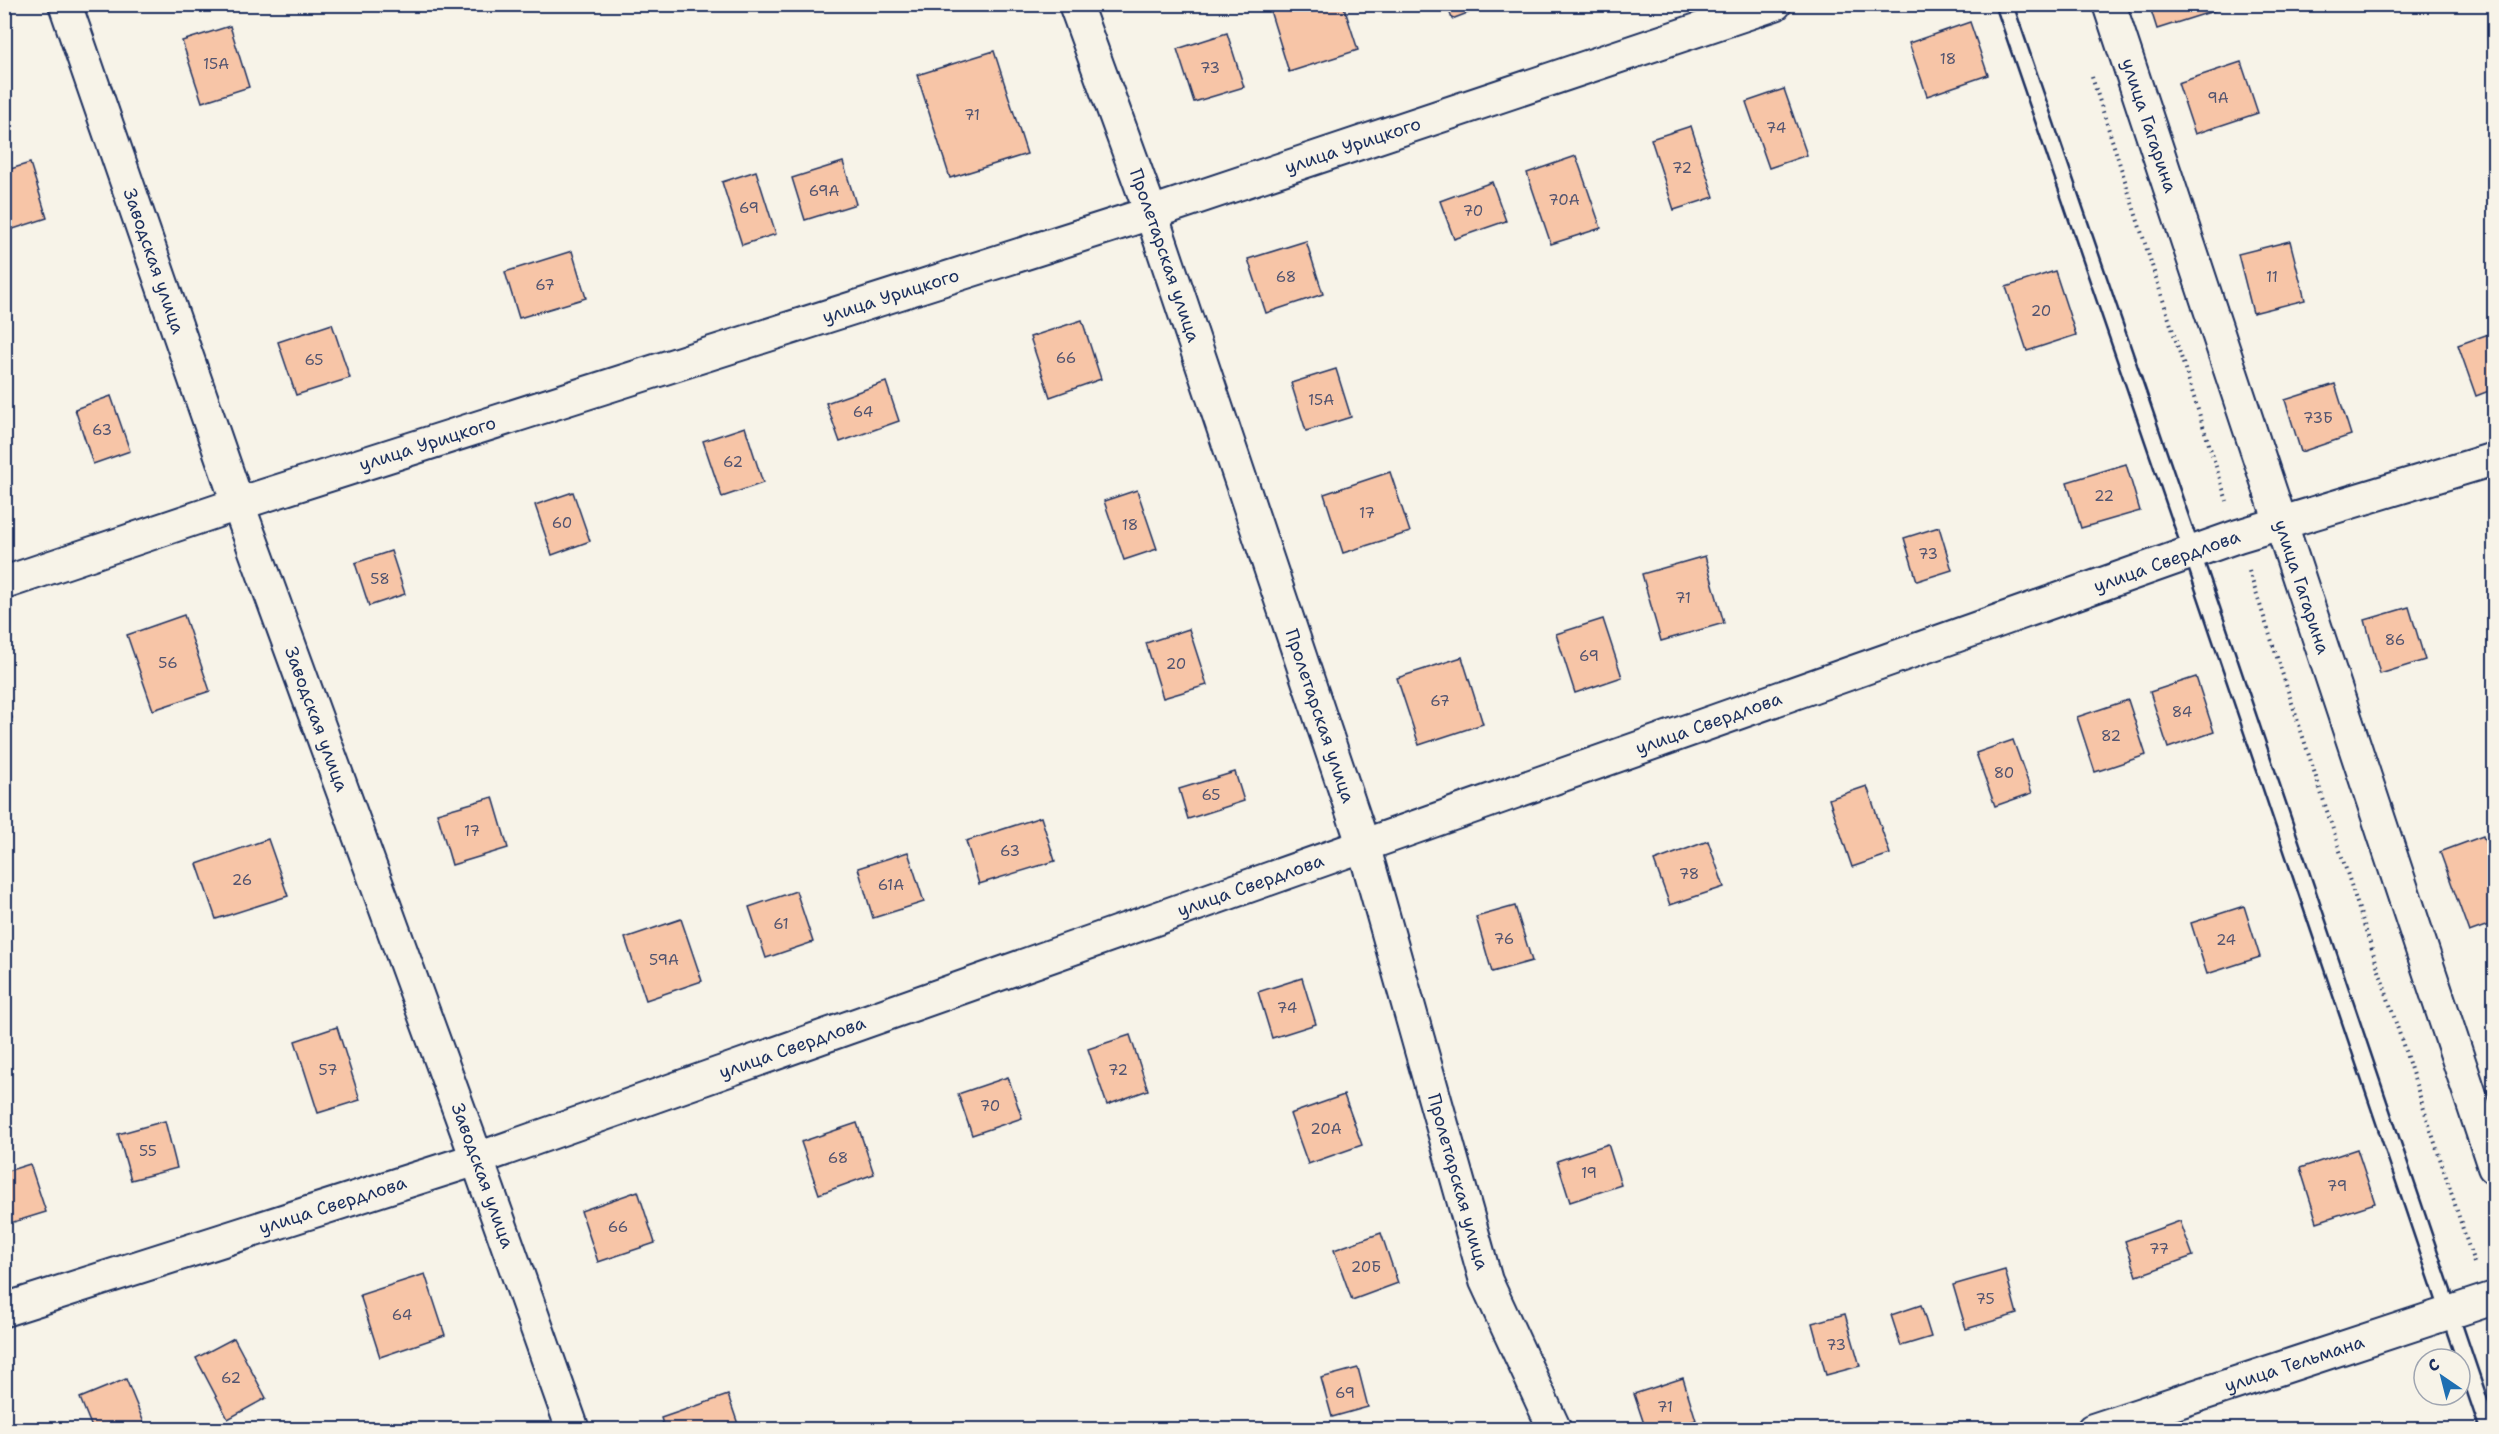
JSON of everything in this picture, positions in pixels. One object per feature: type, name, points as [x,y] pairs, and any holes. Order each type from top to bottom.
[{"type":"street","name":"Заводская улица","points":[[65,4],[238,504],[477,1159],[573,1430]]},
{"type":"street","name":"Пролетарская улица","points":[[1075,4],[1151,213],[1363,844],[1486,1281],[1555,1430]]},
{"type":"street","name":"улица Урицкого","points":[[4,583],[238,504],[1151,213],[1775,4]]},
{"type":"street","name":"улица Гагарина","points":[[2109,4],[2494,1167]]},
{"type":"street","name":"улица Свердлова","points":[[4,1310],[477,1159],[2238,536],[2494,459]]},
{"type":"street","name":"улица Тельмана","points":[[2093,1430],[2490,1299]]},
{"type":"lane","points":[[2004,4],[2489,1430]]},
{"type":"path","points":[[2090,72],[2238,536],[2490,1299]]},
{"type":"building","points":[[1268,4],[1343,4],[1358,50],[1289,72]]},
{"type":"building","points":[[1447,4],[1491,4],[1452,19]]},
{"type":"building","points":[[2149,4],[2222,4],[2223,8],[2157,29]]},
{"type":"building","points":[[1970,22],[1988,75],[1927,96],[1909,43]]},
{"type":"building","points":[[230,26],[249,87],[202,102],[182,41]]},
{"type":"building","points":[[1227,33],[1244,87],[1194,102],[1177,49]]},
{"type":"building","points":[[994,51],[1027,154],[950,178],[917,75]]},
{"type":"building","points":[[2241,62],[2258,113],[2195,134],[2178,83]]},
{"type":"building","points":[[1784,89],[1807,155],[1769,168],[1746,102]]},
{"type":"building","points":[[1691,126],[1714,197],[1674,210],[1651,139]]},
{"type":"building","points":[[1576,156],[1601,228],[1551,244],[1527,173]]},
{"type":"building","points":[[843,162],[856,204],[805,220],[792,178]]},
{"type":"building","points":[[30,163],[47,218],[4,232],[4,171]]},
{"type":"building","points":[[756,171],[776,234],[742,245],[722,182]]},
{"type":"building","points":[[1492,182],[1506,221],[1454,239],[1440,201]]},
{"type":"building","points":[[1306,241],[1323,294],[1266,313],[1248,259]]},
{"type":"building","points":[[2290,241],[2305,300],[2253,313],[2238,254]]},
{"type":"building","points":[[572,251],[586,298],[519,318],[505,272]]},
{"type":"building","points":[[2055,271],[2076,335],[2027,351],[2006,287]]},
{"type":"building","points":[[1082,320],[1101,379],[1050,397],[1030,337]]},
{"type":"building","points":[[332,324],[350,378],[296,395],[278,342]]},
{"type":"building","points":[[2494,332],[2494,389],[2476,396],[2458,345]]},
{"type":"building","points":[[1336,369],[1351,417],[1306,431],[1291,383]]},
{"type":"building","points":[[886,382],[899,421],[840,442],[826,403]]},
{"type":"building","points":[[2335,384],[2351,435],[2301,452],[2285,400]]},
{"type":"building","points":[[111,396],[130,451],[93,464],[75,409]]},
{"type":"building","points":[[745,427],[763,483],[722,497],[703,441]]},
{"type":"building","points":[[2126,464],[2140,511],[2081,528],[2067,482]]},
{"type":"building","points":[[1390,472],[1410,532],[1343,553],[1324,494]]},
{"type":"building","points":[[1137,490],[1157,549],[1124,560],[1104,501]]},
{"type":"building","points":[[573,492],[590,541],[552,555],[535,505]]},
{"type":"building","points":[[1939,527],[1952,570],[1917,581],[1904,538]]},
{"type":"building","points":[[391,551],[405,594],[369,606],[355,563]]},
{"type":"building","points":[[1705,556],[1724,623],[1661,641],[1642,574]]},
{"type":"building","points":[[2409,607],[2425,660],[2380,674],[2365,620]]},
{"type":"building","points":[[184,615],[210,691],[153,710],[127,635]]},
{"type":"building","points":[[1603,619],[1622,677],[1575,693],[1556,634]]},
{"type":"building","points":[[1189,629],[1207,685],[1163,698],[1146,643]]},
{"type":"building","points":[[1462,657],[1483,724],[1419,745],[1397,678]]},
{"type":"building","points":[[2196,677],[2214,732],[2168,748],[2150,692]]},
{"type":"building","points":[[4,692],[12,718],[4,720]]},
{"type":"building","points":[[2128,700],[2146,755],[2095,772],[2077,717]]},
{"type":"building","points":[[2013,740],[2032,793],[1995,806],[1976,753]]},
{"type":"building","points":[[1235,772],[1244,801],[1188,819],[1179,789]]},
{"type":"building","points":[[1867,786],[1890,854],[1852,867],[1829,799]]},
{"type":"building","points":[[493,797],[508,848],[452,865],[437,813]]},
{"type":"building","points":[[1041,817],[1055,861],[979,884],[966,841]]},
{"type":"building","points":[[2483,836],[2494,868],[2494,923],[2469,932],[2440,852]]},
{"type":"building","points":[[268,839],[288,896],[216,919],[197,864]]},
{"type":"building","points":[[1708,841],[1724,887],[1670,905],[1654,861]]},
{"type":"building","points":[[908,852],[924,902],[873,918],[858,868]]},
{"type":"building","points":[[796,891],[813,942],[766,958],[749,907]]},
{"type":"building","points":[[1515,906],[1532,961],[1492,972],[1476,917]]},
{"type":"building","points":[[2244,906],[2260,957],[2207,974],[2191,923]]},
{"type":"building","points":[[681,919],[702,981],[646,1000],[625,938]]},
{"type":"building","points":[[1302,978],[1316,1024],[1272,1038],[1258,992]]},
{"type":"building","points":[[337,1027],[360,1100],[318,1113],[295,1041]]},
{"type":"building","points":[[1130,1035],[1148,1090],[1107,1105],[1088,1049]]},
{"type":"building","points":[[1008,1077],[1022,1118],[972,1135],[958,1094]]},
{"type":"building","points":[[1344,1095],[1362,1145],[1308,1164],[1290,1114]]},
{"type":"building","points":[[165,1121],[177,1168],[131,1180],[118,1134]]},
{"type":"building","points":[[857,1123],[874,1174],[819,1194],[801,1142]]},
{"type":"building","points":[[1608,1144],[1621,1185],[1570,1202],[1557,1161]]},
{"type":"building","points":[[2357,1149],[2375,1203],[2317,1222],[2300,1168]]},
{"type":"building","points":[[30,1164],[46,1212],[4,1225],[4,1172]]},
{"type":"building","points":[[638,1191],[655,1243],[598,1262],[581,1211]]},
{"type":"building","points":[[2180,1221],[2193,1256],[2137,1276],[2125,1241]]},
{"type":"building","points":[[1381,1233],[1398,1283],[1352,1300],[1334,1250]]},
{"type":"building","points":[[2005,1270],[2017,1314],[1966,1329],[1953,1285]]},
{"type":"building","points":[[425,1274],[445,1335],[380,1357],[360,1295]]},
{"type":"building","points":[[1921,1305],[1931,1337],[1901,1346],[1891,1315]]},
{"type":"building","points":[[1845,1314],[1860,1366],[1826,1375],[1812,1323]]},
{"type":"building","points":[[234,1338],[266,1398],[228,1419],[196,1358]]},
{"type":"building","points":[[1358,1368],[1368,1407],[1332,1417],[1321,1378]]},
{"type":"building","points":[[1683,1378],[1696,1420],[1667,1430],[1646,1430],[1634,1394]]},
{"type":"building","points":[[126,1379],[147,1430],[93,1430],[80,1398]]},
{"type":"building","points":[[728,1395],[740,1430],[665,1430],[661,1418]]}]
